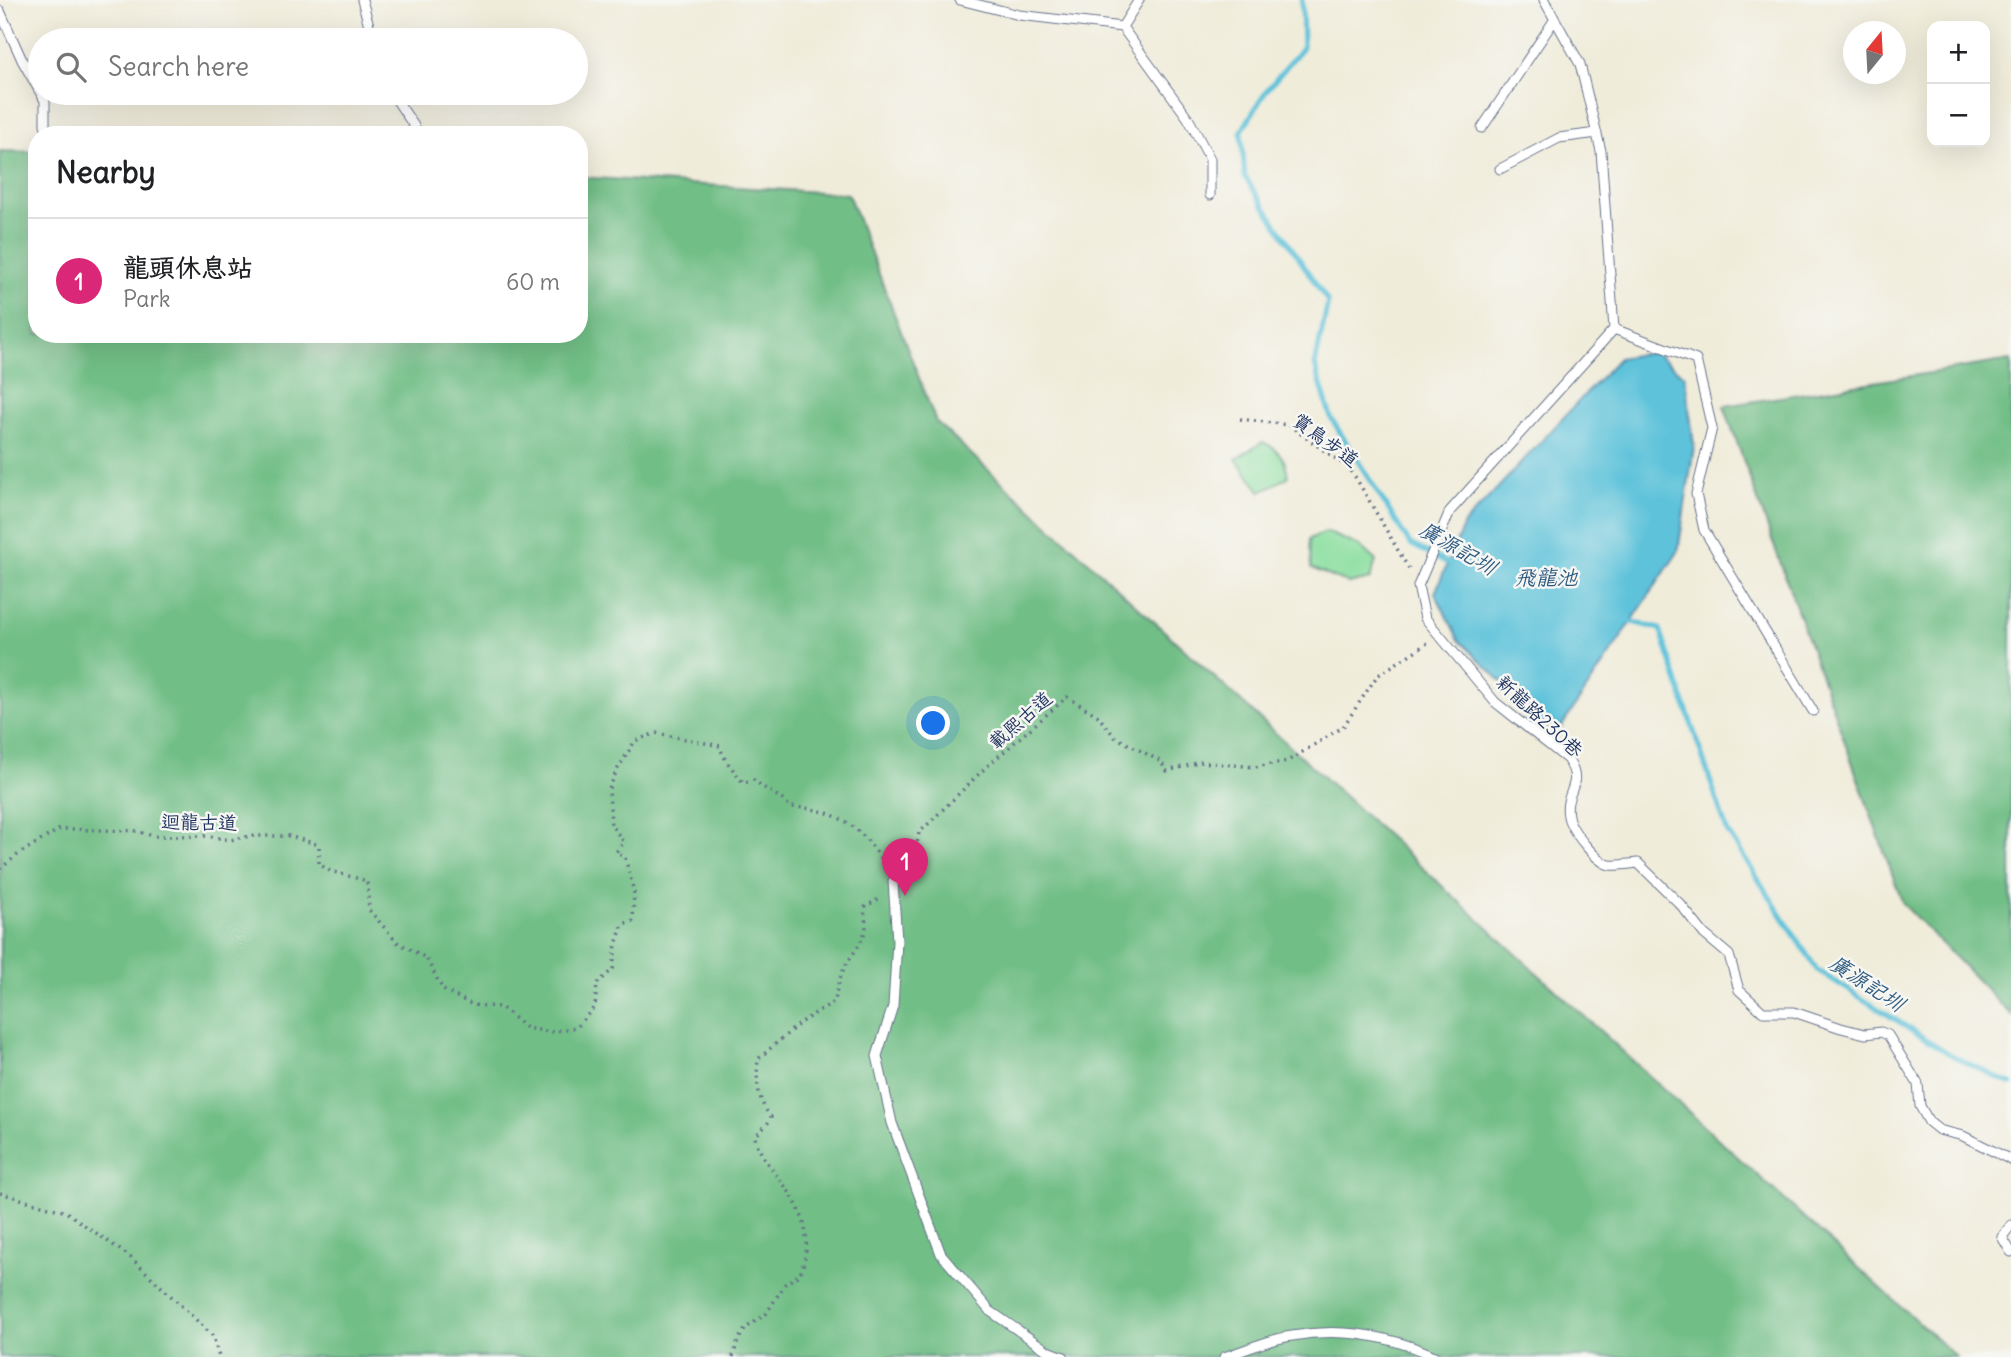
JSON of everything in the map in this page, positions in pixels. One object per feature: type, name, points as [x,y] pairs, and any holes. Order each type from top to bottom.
[{"type":"lane","points":[[362,0],[370,28]]},
{"type":"lane","points":[[960,0],[1019,15],[1122,27],[1188,118],[1210,159],[1210,195]]},
{"type":"lane","points":[[1122,27],[1139,0]]},
{"type":"lane","points":[[1418,586],[1450,512],[1615,329],[1601,151],[1580,64],[1544,0]]},
{"type":"lane","points":[[0,12],[28,70]]},
{"type":"lane","points":[[1482,128],[1555,19]]},
{"type":"lane","points":[[45,125],[46,105]]},
{"type":"lane","points":[[400,105],[414,126]]},
{"type":"lane","points":[[1500,169],[1559,138],[1597,133]]},
{"type":"lane","points":[[1615,329],[1696,360],[1712,428],[1696,494],[1704,530],[1813,711]]},
{"type":"lane","name":"新龍路230巷","points":[[1418,586],[1426,618],[1494,702],[1567,759],[1575,770],[1576,783],[1568,801],[1568,817],[1577,836],[1610,865],[1638,863],[1681,905],[1704,934],[1729,955],[1739,990],[1763,1012],[1794,1012],[1865,1034],[1881,1032],[1888,1035],[1918,1084],[1920,1106],[1929,1122],[1939,1130],[1963,1136],[2011,1160]]},
{"type":"lane","points":[[894,881],[897,942],[893,1006],[877,1056],[892,1123],[941,1254],[990,1311],[1048,1351],[1064,1357]]},
{"type":"lane","points":[[2011,1225],[2002,1237],[2011,1252]]},
{"type":"lane","points":[[1224,1357],[1291,1336],[1334,1333],[1388,1338],[1437,1357]]},
{"type":"path","name":"賞鳥步道","points":[[1240,419],[1288,425],[1346,466],[1356,478],[1418,586]]},
{"type":"path","name":"載熙古道","points":[[894,881],[914,859],[919,833],[985,768],[1066,697],[1097,715],[1115,737],[1160,761],[1167,771],[1201,762],[1255,767],[1288,761],[1343,727],[1377,677],[1440,635]]},
{"type":"path","name":"迴龍古道","points":[[0,869],[20,853],[60,829],[136,831],[153,836],[207,836],[230,840],[251,836],[289,836],[318,845],[318,864],[330,871],[367,881],[369,910],[397,942],[426,958],[443,990],[473,1005],[501,1007],[526,1028],[551,1032],[577,1027],[595,1006],[597,984],[613,969],[616,944],[623,924],[633,921],[634,892],[625,857],[616,852],[624,842],[611,825],[610,789],[617,770],[635,741],[656,733],[720,746],[724,759],[733,766],[743,783],[754,780],[765,790],[781,797],[790,807],[820,810],[858,830],[877,850],[894,881]]},
{"type":"path","points":[[733,1357],[738,1340],[746,1328],[766,1314],[785,1284],[800,1274],[806,1250],[807,1230],[793,1197],[767,1162],[755,1137],[761,1128],[768,1125],[771,1117],[758,1092],[758,1059],[801,1022],[835,1001],[836,989],[848,961],[854,955],[867,928],[863,912],[866,905],[875,902],[894,881]]},
{"type":"path","points":[[0,1193],[66,1212],[129,1256],[214,1336],[219,1357]]},
{"type":"green space","points":[[0,151],[28,152],[28,343],[588,343],[588,178],[848,194],[936,422],[1956,1357],[0,1357]]},
{"type":"green space","points":[[2011,360],[2011,1015],[1903,904],[1724,406]]},
{"type":"green space","points":[[1263,442],[1281,456],[1288,477],[1261,492],[1236,459]]},
{"type":"green space","points":[[1326,532],[1360,546],[1376,561],[1370,579],[1349,584],[1311,568],[1309,539]]},
{"type":"water","name":"飛龍池","points":[[1654,352],[1685,376],[1694,446],[1678,552],[1556,735],[1459,640],[1435,593],[1464,524],[1619,358]]},
{"type":"waterway","name":"廣源記圳","points":[[1302,0],[1303,47],[1266,91],[1241,132],[1245,177],[1328,302],[1315,365],[1331,418],[1410,544],[1453,566]]},
{"type":"waterway","name":"廣源記圳","points":[[1624,620],[1660,629],[1727,831],[1817,970],[1953,1056],[2011,1084]]},
{"type":"place","name":"龍頭休息站","points":[[905,896]]}]
